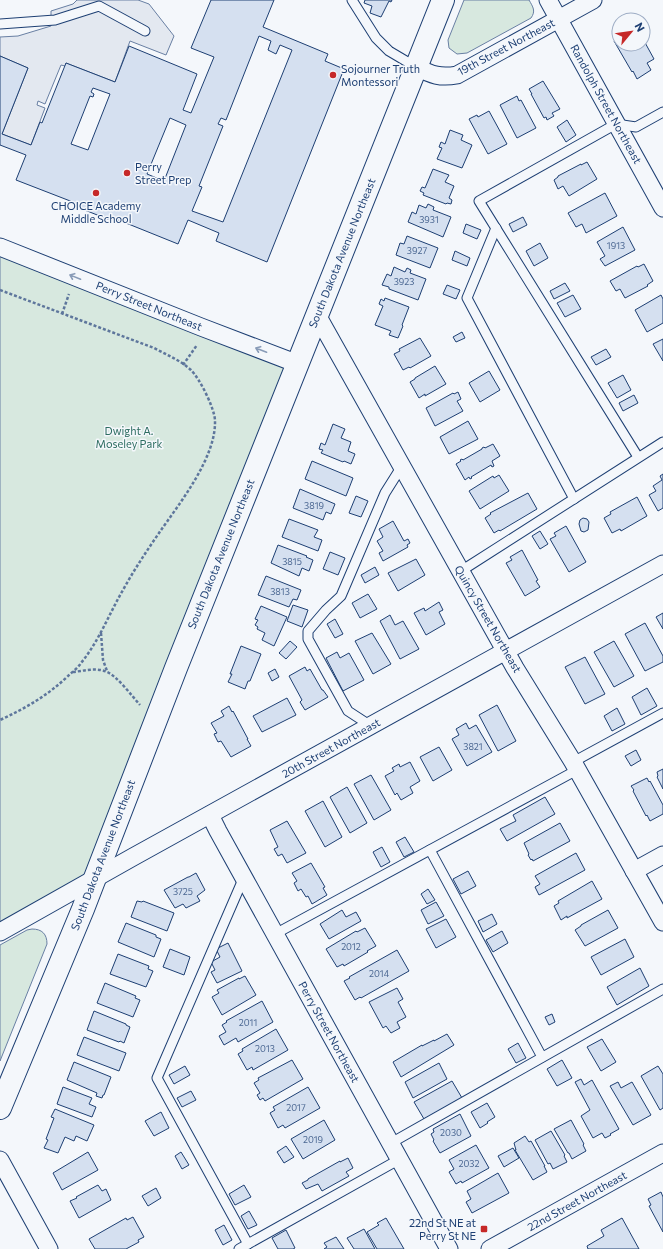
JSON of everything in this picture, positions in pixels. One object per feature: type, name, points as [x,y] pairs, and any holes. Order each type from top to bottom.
[{"type":"main road","name":"South Dakota Avenue Northeast","points":[[0,1108],[83,909],[155,721],[443,0]]},
{"type":"street","name":"Randolph Street Northeast","points":[[548,0],[663,208]]},
{"type":"street","name":"19th Street Northeast","points":[[416,68],[441,77],[457,75],[593,0]]},
{"type":"street","name":"Perry Street Northeast","points":[[0,247],[208,330],[298,364]]},
{"type":"street","name":"Quincy Street Northeast","points":[[317,315],[506,652],[575,766],[663,922]]},
{"type":"street","name":"20th Street Northeast","points":[[0,932],[663,564]]},
{"type":"street","name":"Perry Street Northeast","points":[[210,815],[449,1249]]},
{"type":"street","points":[[634,871],[663,855]]},
{"type":"street","name":"22nd Street Northeast","points":[[490,1249],[663,1153]]},
{"type":"street","points":[[0,1160],[49,1249]]},
{"type":"lane","points":[[352,0],[376,38],[389,51],[416,68]]},
{"type":"lane","points":[[0,24],[55,20],[99,6],[145,31]]},
{"type":"lane","points":[[638,457],[480,201],[616,124],[636,127],[663,112]]},
{"type":"lane","points":[[496,228],[467,298],[574,499]]},
{"type":"lane","points":[[461,571],[663,442]]},
{"type":"lane","points":[[371,726],[348,711],[308,639],[308,631],[326,610],[341,596],[385,493],[402,466]]},
{"type":"lane","points":[[275,934],[430,850],[663,713]]},
{"type":"lane","points":[[430,850],[542,1057]]},
{"type":"lane","points":[[244,877],[157,1078],[243,1247],[400,1159]]},
{"type":"lane","points":[[391,1143],[663,989]]},
{"type":"path","points":[[0,290],[154,348],[176,359],[192,371],[211,403],[216,421],[213,440],[207,458],[197,477],[123,589],[101,632],[81,664],[55,688],[25,709],[0,720]]},
{"type":"path","points":[[183,364],[208,330]]},
{"type":"path","points":[[101,632],[107,672]]},
{"type":"path","points":[[72,672],[96,670],[107,672],[115,678],[155,721]]},
{"type":"green space","points":[[464,0],[529,0],[534,11],[531,18],[467,53],[457,54],[449,48],[448,40]]},
{"type":"green space","name":"Dwight A. Moseley Park","points":[[0,246],[298,364],[93,881],[0,932]]},
{"type":"green space","points":[[27,930],[39,930],[45,935],[47,944],[0,1061],[0,945]]},
{"type":"shaded area","points":[[77,0],[138,0],[149,4],[174,36],[166,55],[130,41],[115,82],[66,63],[65,66],[61,65],[45,104],[38,101],[37,105],[45,108],[31,145],[2,134],[28,68],[0,56],[0,37],[18,36],[51,26],[51,11],[73,4]]},
{"type":"building","points":[[211,0],[274,0],[263,27],[328,54],[325,61],[344,69],[267,262],[216,241],[219,233],[188,220],[178,244],[116,219],[115,222],[77,207],[78,204],[16,180],[26,155],[0,145],[0,56],[28,68],[2,134],[31,145],[40,122],[42,123],[66,63],[115,82],[129,46],[197,74],[183,110],[191,113],[214,57],[191,48]],"holes":[[[259,36],[271,41],[268,50],[276,54],[280,45],[292,50],[223,222],[192,211],[202,187],[199,186],[223,126],[218,124],[221,118],[226,120]],[[93,88],[110,94],[88,150],[71,144],[90,96],[93,97],[94,94],[91,92]],[[170,118],[186,125],[164,181],[147,174]]]},
{"type":"building","points":[[365,0],[392,0],[391,2],[389,1],[381,17],[370,13],[372,6],[364,3]]},
{"type":"building","points":[[620,52],[650,52],[654,59],[647,63],[651,70],[637,79],[633,71],[632,72]]},
{"type":"building","points":[[543,81],[560,109],[552,113],[554,116],[547,120],[546,117],[544,118],[529,89]]},
{"type":"building","points":[[517,96],[519,101],[521,100],[536,128],[517,138],[500,105]]},
{"type":"building","points":[[489,111],[507,144],[488,154],[469,119],[477,115],[478,117]]},
{"type":"building","points":[[567,120],[576,135],[566,142],[557,127]]},
{"type":"building","points":[[450,130],[463,135],[461,140],[472,145],[462,168],[437,159],[442,148],[439,147],[441,142],[445,144]]},
{"type":"building","points":[[587,162],[597,179],[569,196],[563,186],[558,189],[554,180],[558,176]]},
{"type":"building","points":[[433,169],[449,175],[445,182],[454,186],[449,198],[452,200],[451,204],[446,204],[423,195],[424,193],[420,191],[422,187],[425,188]]},
{"type":"building","points":[[605,193],[617,216],[586,233],[582,224],[576,227],[568,213]]},
{"type":"building","points":[[428,204],[434,207],[433,210],[451,217],[443,237],[408,222],[412,212],[416,214],[419,205],[426,208]]},
{"type":"building","points":[[523,217],[527,225],[513,232],[509,224]]},
{"type":"building","points":[[466,224],[481,230],[477,239],[463,233]]},
{"type":"building","points":[[623,227],[635,250],[605,266],[600,259],[605,256],[597,242]]},
{"type":"building","points":[[407,236],[438,248],[430,268],[396,255],[400,243],[404,244]]},
{"type":"building","points":[[540,243],[548,258],[534,266],[526,251]]},
{"type":"building","points":[[455,251],[470,258],[467,266],[452,260]]},
{"type":"building","points":[[644,264],[653,281],[647,285],[648,286],[625,298],[620,289],[616,291],[610,281],[637,266],[638,267]]},
{"type":"building","points":[[394,267],[405,272],[407,268],[411,270],[410,273],[426,279],[418,300],[382,285],[387,274],[391,276]]},
{"type":"building","points":[[565,283],[570,291],[554,299],[550,291]]},
{"type":"building","points":[[447,285],[460,290],[456,299],[443,294]]},
{"type":"building","points":[[573,295],[581,309],[565,317],[557,303]]},
{"type":"building","points":[[661,295],[663,299],[663,323],[647,332],[635,310]]},
{"type":"building","points":[[385,298],[409,307],[398,338],[389,335],[391,331],[375,325],[383,306],[379,304],[381,299],[384,301]]},
{"type":"building","points":[[462,332],[465,338],[456,342],[453,337]]},
{"type":"building","points":[[420,338],[431,356],[410,368],[409,367],[403,370],[394,354],[400,351],[399,349]]},
{"type":"building","points":[[663,339],[663,361],[653,344]]},
{"type":"building","points":[[606,349],[611,357],[596,365],[591,357]]},
{"type":"building","points":[[435,366],[446,384],[419,398],[410,382]]},
{"type":"building","points":[[489,371],[500,390],[480,402],[469,383]]},
{"type":"building","points":[[623,375],[631,390],[617,398],[608,383]]},
{"type":"building","points":[[458,392],[461,399],[457,401],[463,411],[435,426],[426,408],[453,393]]},
{"type":"building","points":[[634,395],[638,403],[623,411],[619,403]]},
{"type":"building","points":[[468,421],[478,439],[449,454],[440,437]]},
{"type":"building","points":[[333,424],[345,429],[341,438],[351,442],[348,451],[355,454],[351,464],[321,453],[323,450],[319,449],[321,443],[325,445]]},
{"type":"building","points":[[493,444],[500,456],[492,461],[494,466],[492,467],[491,465],[471,477],[472,478],[470,479],[469,477],[465,480],[456,464],[461,461],[460,460],[463,460],[482,448]]},
{"type":"building","points":[[312,461],[353,478],[346,496],[305,479]]},
{"type":"building","points":[[663,474],[663,508],[658,511],[649,495],[656,491],[653,486],[662,480],[660,476]]},
{"type":"building","points":[[499,475],[509,491],[480,509],[469,491],[493,476],[494,478]]},
{"type":"building","points":[[300,489],[335,504],[331,514],[326,512],[323,520],[293,508]]},
{"type":"building","points":[[528,493],[537,509],[494,533],[485,518],[491,514],[490,513]]},
{"type":"building","points":[[356,496],[368,501],[361,517],[349,513]]},
{"type":"building","points":[[637,497],[647,516],[621,531],[620,529],[612,533],[604,518],[611,514],[610,512]]},
{"type":"building","points":[[583,518],[587,519],[589,522],[588,530],[584,532],[581,531],[579,524],[580,520]]},
{"type":"building","points":[[289,519],[318,530],[314,537],[322,540],[318,551],[282,537]]},
{"type":"building","points":[[393,521],[404,541],[408,539],[410,543],[407,545],[408,547],[383,561],[379,553],[383,551],[377,541],[383,537],[379,529]]},
{"type":"building","points":[[566,526],[586,562],[569,572],[550,539],[556,536],[554,533]]},
{"type":"building","points":[[540,531],[548,544],[540,549],[532,536]]},
{"type":"building","points":[[278,545],[307,556],[306,557],[313,560],[309,571],[302,568],[299,576],[271,563]]},
{"type":"building","points":[[522,550],[538,580],[536,581],[540,587],[525,596],[506,563],[512,560],[510,557]]},
{"type":"building","points":[[330,552],[345,558],[338,575],[323,569]]},
{"type":"building","points":[[416,559],[425,575],[398,591],[388,573]]},
{"type":"building","points":[[375,567],[379,575],[365,583],[361,575]]},
{"type":"building","points":[[266,576],[301,590],[297,600],[293,599],[289,607],[258,595]]},
{"type":"building","points":[[368,594],[377,609],[360,618],[352,603]]},
{"type":"building","points":[[439,602],[443,610],[439,612],[445,624],[426,635],[414,613],[424,608],[425,611]]},
{"type":"building","points":[[293,605],[308,610],[302,627],[287,621]]},
{"type":"building","points":[[261,606],[287,617],[274,646],[262,640],[265,633],[257,629],[258,627],[255,625],[258,620],[255,619]]},
{"type":"building","points":[[663,613],[663,629],[656,617]]},
{"type":"building","points":[[390,615],[395,625],[403,621],[419,649],[400,659],[380,621]]},
{"type":"building","points":[[335,619],[343,634],[335,638],[327,624]]},
{"type":"building","points":[[645,623],[663,656],[663,662],[645,671],[625,634]]},
{"type":"building","points":[[372,633],[391,664],[373,674],[355,641]]},
{"type":"building","points":[[290,641],[297,647],[286,659],[279,653]]},
{"type":"building","points":[[614,641],[634,676],[614,687],[594,652]]},
{"type":"building","points":[[241,646],[261,654],[250,681],[248,681],[245,689],[228,682]]},
{"type":"building","points":[[337,652],[340,658],[349,653],[364,680],[343,691],[326,658]]},
{"type":"building","points":[[585,657],[605,694],[585,704],[565,667]]},
{"type":"building","points":[[305,667],[307,671],[310,669],[322,690],[328,697],[305,710],[300,702],[302,700],[289,676]]},
{"type":"building","points":[[275,669],[279,677],[272,681],[268,673]]},
{"type":"building","points":[[647,688],[657,706],[641,715],[632,697]]},
{"type":"building","points":[[287,698],[296,715],[262,732],[253,716]]},
{"type":"building","points":[[497,705],[516,741],[498,751],[479,715]]},
{"type":"building","points":[[229,706],[251,746],[231,757],[221,741],[218,742],[214,734],[217,733],[211,723],[224,716],[221,711]]},
{"type":"building","points":[[617,708],[625,724],[612,731],[604,716]]},
{"type":"building","points":[[466,723],[469,729],[476,725],[492,752],[467,766],[452,739],[459,735],[456,729]]},
{"type":"building","points":[[439,747],[452,770],[433,781],[420,757]]},
{"type":"building","points":[[636,750],[641,760],[631,766],[625,756]]},
{"type":"building","points":[[410,762],[420,781],[410,787],[413,793],[401,800],[397,793],[395,795],[385,776],[394,771],[392,768],[399,764],[400,767]]},
{"type":"building","points":[[663,769],[663,789],[657,777],[657,772]]},
{"type":"building","points":[[371,775],[391,810],[374,820],[354,784]]},
{"type":"building","points":[[647,778],[663,805],[663,814],[650,821],[631,786]]},
{"type":"building","points":[[347,787],[367,823],[350,833],[330,797]]},
{"type":"building","points":[[545,797],[555,814],[507,841],[500,829],[516,821],[513,815]]},
{"type":"building","points":[[323,801],[342,837],[325,847],[305,811]]},
{"type":"building","points":[[287,821],[306,853],[287,863],[282,854],[278,856],[274,849],[278,847],[270,830]]},
{"type":"building","points":[[560,823],[570,841],[533,861],[532,859],[531,860],[524,843]]},
{"type":"building","points":[[405,837],[414,852],[404,857],[396,842]]},
{"type":"building","points":[[382,847],[390,862],[381,867],[373,852]]},
{"type":"building","points":[[576,853],[585,870],[539,895],[535,887],[540,884],[535,876]]},
{"type":"building","points":[[311,863],[325,887],[323,888],[327,895],[312,904],[308,896],[306,897],[301,889],[298,891],[294,883],[297,881],[292,873]]},
{"type":"building","points":[[468,871],[476,886],[461,894],[453,879]]},
{"type":"building","points":[[196,873],[205,890],[197,896],[200,901],[186,908],[183,904],[175,908],[164,890]]},
{"type":"building","points":[[592,881],[602,899],[561,920],[554,906],[559,903],[558,901]]},
{"type":"building","points":[[428,889],[435,900],[427,904],[421,894]]},
{"type":"building","points":[[137,901],[143,901],[174,913],[167,931],[131,917]]},
{"type":"building","points":[[436,902],[444,916],[428,924],[421,910]]},
{"type":"building","points":[[342,910],[346,917],[356,912],[361,921],[329,939],[320,924]]},
{"type":"building","points":[[608,910],[618,928],[585,946],[575,930]]},
{"type":"building","points":[[492,914],[497,924],[483,932],[478,921]]},
{"type":"building","points":[[446,919],[456,937],[436,948],[426,929]]},
{"type":"building","points":[[126,923],[156,935],[156,937],[161,939],[154,957],[118,942]]},
{"type":"building","points":[[365,928],[376,946],[344,966],[343,964],[337,967],[326,949],[356,931],[357,932]]},
{"type":"building","points":[[502,931],[508,943],[493,952],[486,940]]},
{"type":"building","points":[[625,939],[634,957],[601,975],[591,957]]},
{"type":"building","points":[[228,943],[242,971],[217,983],[211,972],[215,970],[211,962],[220,957],[216,949]]},
{"type":"building","points":[[170,949],[190,957],[184,975],[163,967]]},
{"type":"building","points":[[397,950],[409,971],[355,1000],[344,981]]},
{"type":"building","points":[[118,954],[149,966],[148,969],[153,971],[146,987],[110,974]]},
{"type":"building","points":[[640,968],[649,986],[617,1005],[607,987]]},
{"type":"building","points":[[245,976],[256,995],[222,1015],[212,997],[219,993],[217,990]]},
{"type":"building","points":[[105,983],[136,996],[135,998],[140,1000],[133,1017],[97,1003]]},
{"type":"building","points":[[397,988],[403,999],[398,1002],[406,1017],[397,1022],[400,1028],[391,1033],[386,1026],[383,1028],[369,1002]]},
{"type":"building","points":[[262,1001],[273,1022],[238,1042],[236,1038],[224,1045],[219,1036],[226,1032],[222,1025],[227,1022],[226,1021]]},
{"type":"building","points":[[94,1011],[130,1027],[124,1043],[87,1030]]},
{"type":"building","points":[[552,1014],[555,1022],[549,1025],[545,1017]]},
{"type":"building","points":[[276,1029],[288,1050],[253,1070],[252,1067],[247,1070],[238,1054],[243,1051],[242,1049]]},
{"type":"building","points":[[447,1034],[454,1045],[401,1077],[393,1062],[422,1045]]},
{"type":"building","points":[[84,1037],[126,1053],[119,1071],[77,1055]]},
{"type":"building","points":[[602,1039],[616,1062],[601,1071],[587,1047]]},
{"type":"building","points":[[518,1043],[526,1058],[516,1063],[508,1049]]},
{"type":"building","points":[[292,1060],[303,1079],[265,1101],[263,1098],[260,1100],[257,1095],[260,1093],[254,1083],[259,1080],[258,1078]]},
{"type":"building","points":[[562,1060],[572,1078],[557,1086],[547,1069]]},
{"type":"building","points":[[74,1062],[111,1077],[102,1098],[96,1096],[97,1093],[67,1080]]},
{"type":"building","points":[[439,1063],[447,1079],[413,1098],[405,1082]]},
{"type":"building","points":[[185,1066],[190,1075],[174,1084],[169,1075]]},
{"type":"building","points":[[658,1066],[663,1074],[663,1108],[660,1110],[641,1076]]},
{"type":"building","points":[[581,1079],[584,1085],[592,1080],[619,1129],[605,1138],[602,1133],[593,1138],[581,1116],[590,1110],[575,1082]]},
{"type":"building","points":[[452,1081],[462,1098],[424,1119],[414,1102]]},
{"type":"building","points":[[618,1082],[621,1088],[632,1082],[651,1115],[633,1125],[610,1086]]},
{"type":"building","points":[[63,1087],[92,1098],[89,1104],[96,1107],[92,1117],[57,1104]]},
{"type":"building","points":[[308,1087],[320,1108],[285,1128],[283,1125],[278,1128],[270,1113],[275,1110],[273,1107]]},
{"type":"building","points":[[191,1091],[196,1100],[182,1107],[177,1098]]},
{"type":"building","points":[[487,1103],[495,1117],[480,1128],[471,1112]]},
{"type":"building","points":[[55,1109],[94,1125],[87,1141],[76,1136],[74,1141],[65,1137],[58,1153],[44,1148],[48,1140],[46,1139],[54,1118],[51,1117]]},
{"type":"building","points":[[161,1112],[169,1128],[154,1136],[145,1121]]},
{"type":"building","points":[[460,1114],[471,1136],[440,1153],[433,1141],[434,1140],[431,1134],[434,1132],[433,1129]]},
{"type":"building","points":[[324,1120],[335,1140],[303,1159],[291,1139]]},
{"type":"building","points":[[571,1120],[584,1144],[583,1145],[586,1151],[572,1159],[554,1129]]},
{"type":"building","points":[[551,1131],[565,1155],[564,1156],[567,1162],[553,1169],[550,1163],[548,1164],[535,1140]]},
{"type":"building","points":[[525,1136],[529,1142],[531,1141],[547,1172],[533,1180],[515,1150],[514,1143]]},
{"type":"building","points":[[476,1145],[489,1168],[462,1183],[461,1181],[456,1184],[449,1172],[454,1169],[449,1160]]},
{"type":"building","points":[[286,1146],[294,1157],[284,1163],[277,1152]]},
{"type":"building","points":[[513,1148],[519,1158],[504,1167],[498,1156]]},
{"type":"building","points":[[88,1152],[98,1170],[62,1190],[53,1173]]},
{"type":"building","points":[[181,1152],[189,1165],[182,1169],[175,1156]]},
{"type":"building","points":[[348,1158],[353,1168],[346,1172],[349,1176],[322,1191],[318,1184],[306,1189],[302,1183],[340,1161]]},
{"type":"building","points":[[498,1173],[509,1193],[472,1213],[466,1202],[471,1199],[467,1191]]},
{"type":"building","points":[[98,1185],[102,1191],[106,1189],[111,1200],[79,1218],[70,1201]]},
{"type":"building","points":[[244,1185],[251,1197],[235,1205],[229,1194]]},
{"type":"building","points":[[156,1188],[161,1198],[148,1206],[142,1196]]},
{"type":"building","points":[[661,1192],[663,1197],[663,1232],[649,1206],[651,1205],[648,1199]]},
{"type":"building","points":[[249,1211],[257,1225],[248,1229],[241,1216]]},
{"type":"building","points":[[133,1217],[144,1237],[138,1240],[139,1242],[126,1249],[95,1249],[89,1239],[126,1218],[127,1220]]},
{"type":"building","points":[[386,1218],[404,1249],[377,1249],[367,1232],[379,1225],[377,1223]]},
{"type":"building","points":[[622,1218],[639,1249],[588,1249],[587,1246],[604,1236],[601,1230]]},
{"type":"building","points":[[224,1225],[232,1240],[223,1245],[215,1230]]},
{"type":"building","points":[[364,1229],[375,1249],[354,1249],[347,1238]]},
{"type":"building","points":[[286,1230],[295,1248],[278,1249],[272,1238]]},
{"type":"building","points":[[336,1237],[344,1249],[324,1249],[327,1247],[324,1243]]},
{"type":"place","name":"Sojourner Truth Montessori","points":[[333,75]]},
{"type":"place","name":"Perry Street Prep","points":[[127,173]]},
{"type":"place","name":"CHOICE Academy Middle School","points":[[96,193]]},
{"type":"place","name":"22nd St NE at Perry St NE","points":[[484,1229]]}]
